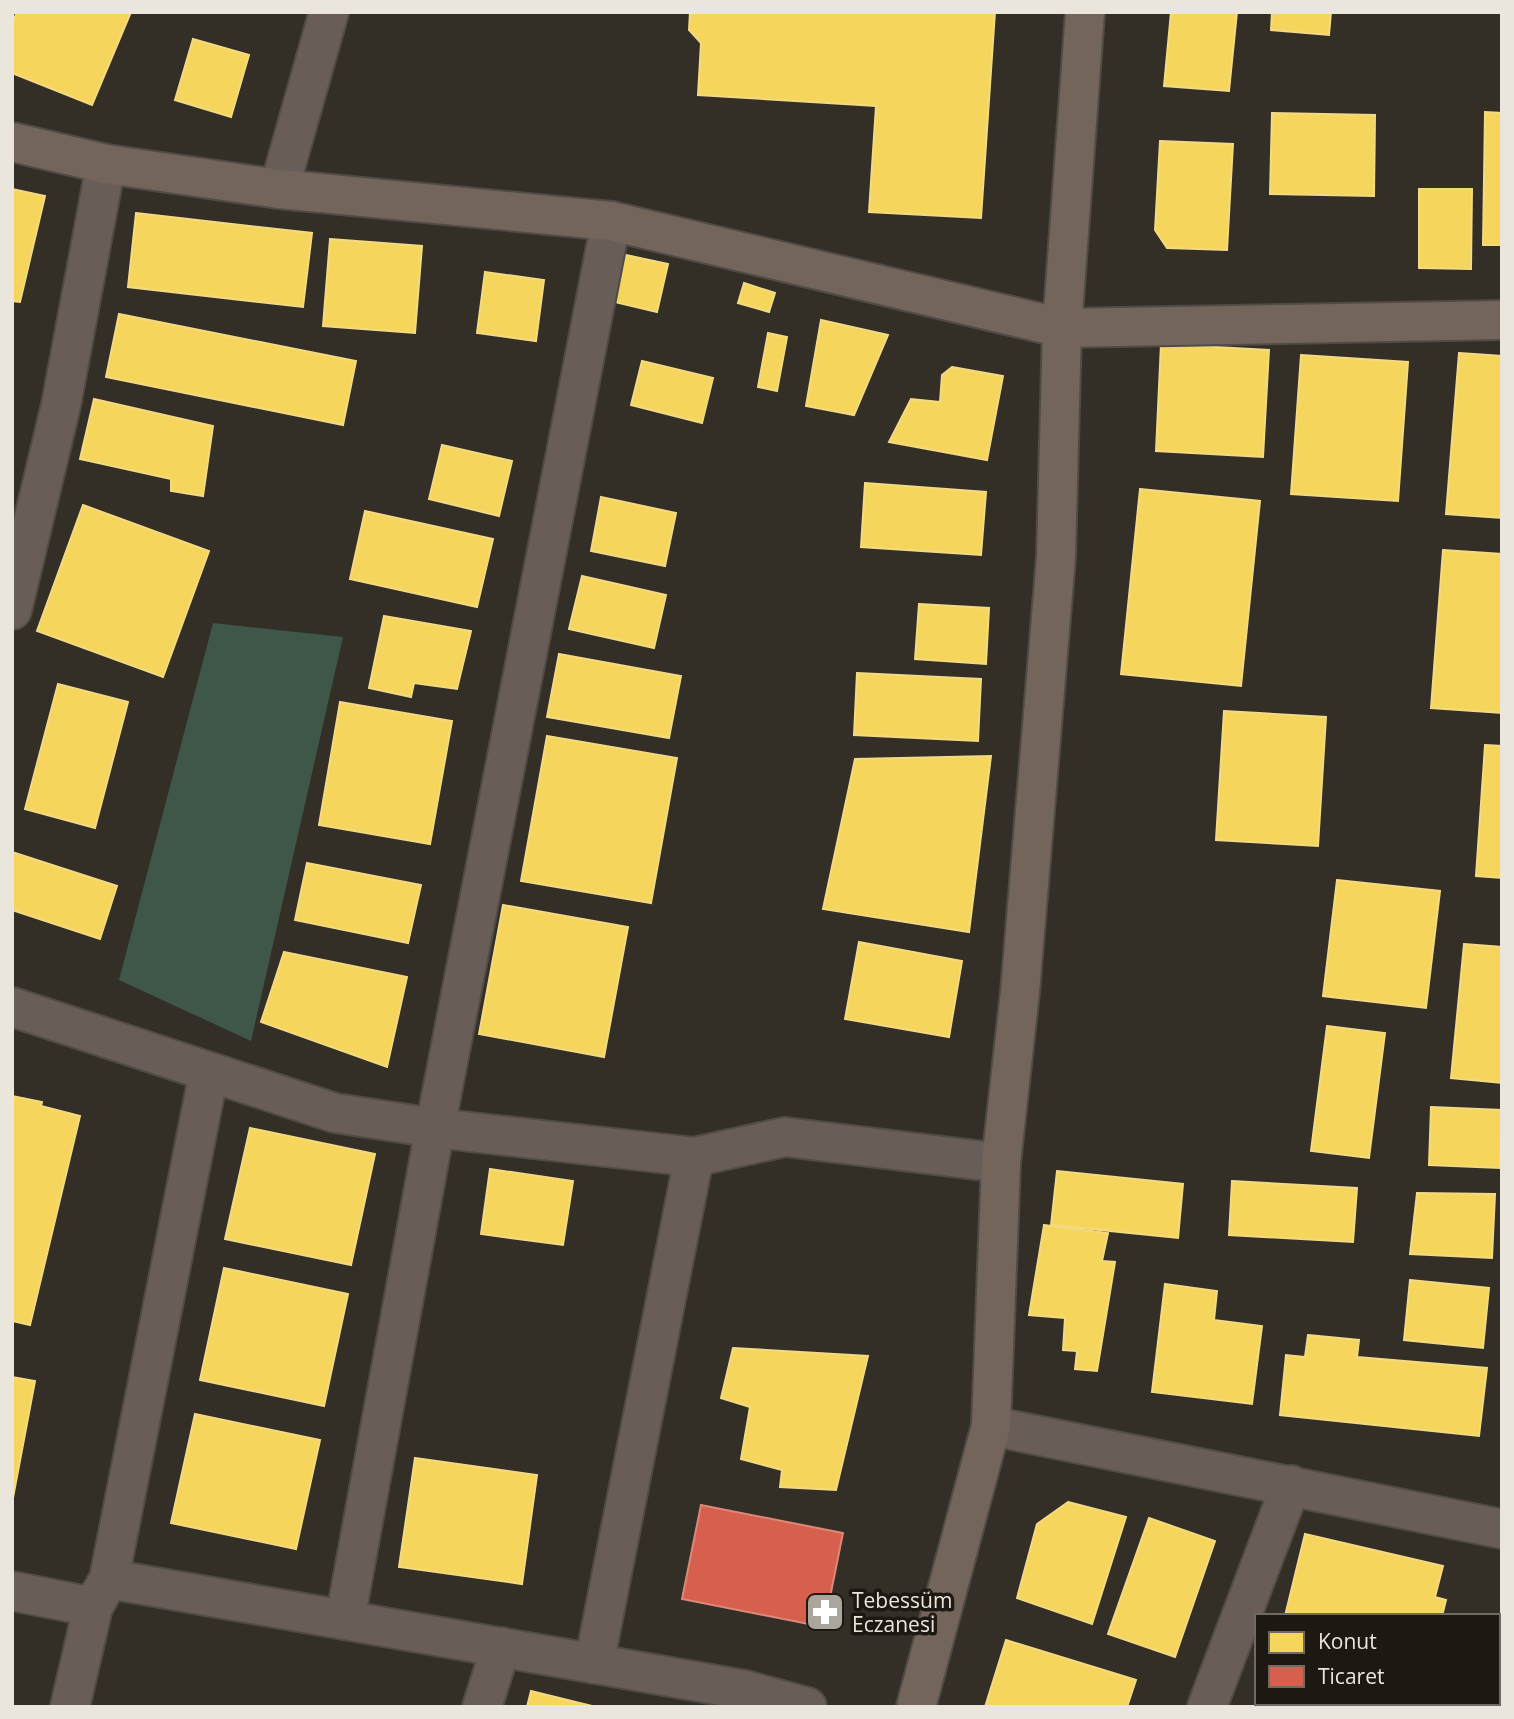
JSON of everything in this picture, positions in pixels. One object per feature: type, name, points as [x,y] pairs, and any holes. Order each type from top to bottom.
[{"type":"main road","points":[[916,1707],[991,1426],[1001,1163],[1020,992],[1056,557],[1062,328],[1085,12]]},
{"type":"main road","points":[[12,142],[106,164],[279,188],[611,221],[1062,328],[1502,320]]},
{"type":"street","points":[[279,188],[329,12]]},
{"type":"street","points":[[12,610],[61,405],[106,164]]},
{"type":"street","points":[[345,1620],[435,1128],[611,221]]},
{"type":"street","points":[[12,1007],[335,1113],[435,1128],[694,1157],[785,1137],[1001,1163]]},
{"type":"street","points":[[70,1707],[101,1593],[209,1072]]},
{"type":"street","points":[[594,1664],[694,1157]]},
{"type":"street","points":[[991,1426],[1502,1529]]},
{"type":"street","points":[[1207,1707],[1291,1485]]},
{"type":"street","points":[[12,1591],[101,1593],[345,1620],[745,1690],[807,1707]]},
{"type":"street","points":[[482,1707],[501,1647]]},
{"type":"green space","points":[[213,623],[343,637],[251,1041],[119,980]]},
{"type":"building: Konut","points":[[17,12],[131,12],[92,105],[12,73],[12,24]]},
{"type":"building: Konut","points":[[690,12],[995,12],[981,218],[869,212],[876,106],[698,95],[701,43],[689,30]]},
{"type":"building: Konut","points":[[1171,12],[1237,12],[1229,91],[1164,86]]},
{"type":"building: Konut","points":[[1272,12],[1331,12],[1329,35],[1271,30]]},
{"type":"building: Konut","points":[[193,39],[249,55],[231,117],[175,100]]},
{"type":"building: Konut","points":[[1485,112],[1502,113],[1502,245],[1483,245]]},
{"type":"building: Konut","points":[[1272,113],[1375,115],[1374,196],[1270,194]]},
{"type":"building: Konut","points":[[1160,141],[1233,144],[1227,250],[1167,248],[1155,230]]},
{"type":"building: Konut","points":[[12,189],[45,196],[20,302],[12,301]]},
{"type":"building: Konut","points":[[1419,189],[1472,189],[1471,269],[1419,268]]},
{"type":"building: Konut","points":[[136,213],[312,233],[303,307],[128,287]]},
{"type":"building: Konut","points":[[330,239],[422,246],[415,333],[323,326]]},
{"type":"building: Konut","points":[[626,255],[668,264],[657,312],[615,302]]},
{"type":"building: Konut","points":[[485,272],[544,280],[536,341],[477,333]]},
{"type":"building: Konut","points":[[744,283],[775,293],[769,312],[738,303]]},
{"type":"building: Konut","points":[[119,314],[356,361],[343,425],[106,377]]},
{"type":"building: Konut","points":[[821,320],[888,335],[854,415],[806,406]]},
{"type":"building: Konut","points":[[768,333],[787,337],[777,391],[758,387]]},
{"type":"building: Konut","points":[[1161,344],[1269,350],[1263,457],[1156,451]]},
{"type":"building: Konut","points":[[1459,353],[1502,356],[1502,518],[1446,514]]},
{"type":"building: Konut","points":[[1301,355],[1408,362],[1398,501],[1291,494]]},
{"type":"building: Konut","points":[[642,361],[713,378],[702,423],[631,405]]},
{"type":"building: Konut","points":[[952,367],[1003,376],[987,460],[889,442],[911,399],[940,402],[942,375]]},
{"type":"building: Konut","points":[[94,399],[213,426],[203,496],[171,491],[171,479],[80,459]]},
{"type":"building: Konut","points":[[442,445],[512,461],[499,516],[429,499]]},
{"type":"building: Konut","points":[[865,483],[986,492],[981,555],[861,547]]},
{"type":"building: Konut","points":[[1140,489],[1260,501],[1241,686],[1121,674]]},
{"type":"building: Konut","points":[[601,497],[676,513],[665,566],[591,551]]},
{"type":"building: Konut","points":[[83,505],[209,551],[163,677],[37,631]]},
{"type":"building: Konut","points":[[365,511],[493,539],[477,607],[350,579]]},
{"type":"building: Konut","points":[[1443,550],[1502,554],[1502,713],[1431,708]]},
{"type":"building: Konut","points":[[582,576],[666,595],[654,648],[569,629]]},
{"type":"building: Konut","points":[[919,604],[989,608],[986,664],[915,659]]},
{"type":"building: Konut","points":[[384,616],[471,631],[457,689],[414,683],[411,697],[369,688]]},
{"type":"building: Konut","points":[[559,654],[681,676],[669,738],[547,717]]},
{"type":"building: Konut","points":[[857,673],[981,679],[978,741],[854,735]]},
{"type":"building: Konut","points":[[58,684],[128,702],[95,828],[25,809]]},
{"type":"building: Konut","points":[[340,702],[452,721],[430,844],[319,825]]},
{"type":"building: Konut","points":[[1224,711],[1326,717],[1318,846],[1216,840]]},
{"type":"building: Konut","points":[[547,736],[677,758],[651,903],[521,881]]},
{"type":"building: Konut","points":[[1485,745],[1502,746],[1502,878],[1476,876]]},
{"type":"building: Konut","points":[[991,756],[969,932],[823,909],[855,759]]},
{"type":"building: Konut","points":[[12,852],[117,886],[100,939],[12,910]]},
{"type":"building: Konut","points":[[307,863],[421,885],[408,943],[295,920]]},
{"type":"building: Konut","points":[[1337,880],[1440,891],[1426,1008],[1323,996]]},
{"type":"building: Konut","points":[[503,905],[628,927],[604,1057],[479,1034]]},
{"type":"building: Konut","points":[[859,942],[962,961],[949,1037],[845,1019]]},
{"type":"building: Konut","points":[[1464,944],[1502,947],[1502,1083],[1451,1078]]},
{"type":"building: Konut","points":[[284,952],[407,977],[387,1067],[261,1022]]},
{"type":"building: Konut","points":[[1327,1026],[1385,1033],[1369,1158],[1311,1151]]},
{"type":"building: Konut","points":[[12,1096],[42,1102],[41,1106],[80,1116],[30,1325],[12,1321]]},
{"type":"building: Konut","points":[[1431,1107],[1502,1110],[1500,1168],[1429,1165]]},
{"type":"building: Konut","points":[[250,1128],[375,1154],[351,1265],[225,1239]]},
{"type":"building: Konut","points":[[490,1169],[573,1181],[563,1245],[481,1234]]},
{"type":"building: Konut","points":[[1057,1171],[1183,1184],[1178,1238],[1051,1225]]},
{"type":"building: Konut","points":[[1232,1181],[1357,1188],[1353,1242],[1229,1235]]},
{"type":"building: Konut","points":[[1417,1193],[1495,1194],[1492,1258],[1410,1254]]},
{"type":"building: Konut","points":[[1044,1225],[1108,1233],[1102,1261],[1115,1262],[1097,1371],[1075,1369],[1077,1351],[1063,1350],[1065,1318],[1029,1315]]},
{"type":"building: Konut","points":[[224,1268],[348,1294],[324,1406],[200,1380]]},
{"type":"building: Konut","points":[[1410,1280],[1489,1288],[1483,1348],[1404,1340]]},
{"type":"building: Konut","points":[[1165,1284],[1217,1291],[1214,1320],[1262,1326],[1252,1404],[1152,1392]]},
{"type":"building: Konut","points":[[1308,1335],[1359,1340],[1357,1357],[1487,1368],[1479,1436],[1280,1415],[1286,1355],[1305,1357]]},
{"type":"building: Konut","points":[[733,1348],[868,1356],[836,1490],[780,1487],[782,1470],[741,1459],[750,1407],[721,1398]]},
{"type":"building: Konut","points":[[12,1377],[35,1381],[12,1503]]},
{"type":"building: Konut","points":[[195,1414],[320,1440],[296,1549],[171,1523]]},
{"type":"building: Konut","points":[[415,1458],[537,1475],[522,1584],[399,1567]]},
{"type":"building: Konut","points":[[1068,1502],[1126,1517],[1092,1624],[1017,1598],[1037,1524]]},
{"type":"building: Konut","points":[[1149,1518],[1215,1541],[1175,1657],[1108,1634]]},
{"type":"building: Konut","points":[[1305,1534],[1443,1566],[1435,1597],[1446,1600],[1442,1614],[1285,1614]]},
{"type":"building: Konut","points":[[1006,1640],[1136,1680],[1127,1707],[985,1707]]},
{"type":"building: Konut","points":[[531,1691],[596,1707],[527,1707]]},
{"type":"building: Konut","points":[[1402,1705],[1409,1707],[1261,1707]]},
{"type":"building: Ticaret","points":[[701,1505],[843,1533],[824,1627],[682,1599]]},
{"type":"place","name":"Tebessüm Eczanesi","points":[[825,1612]]}]
